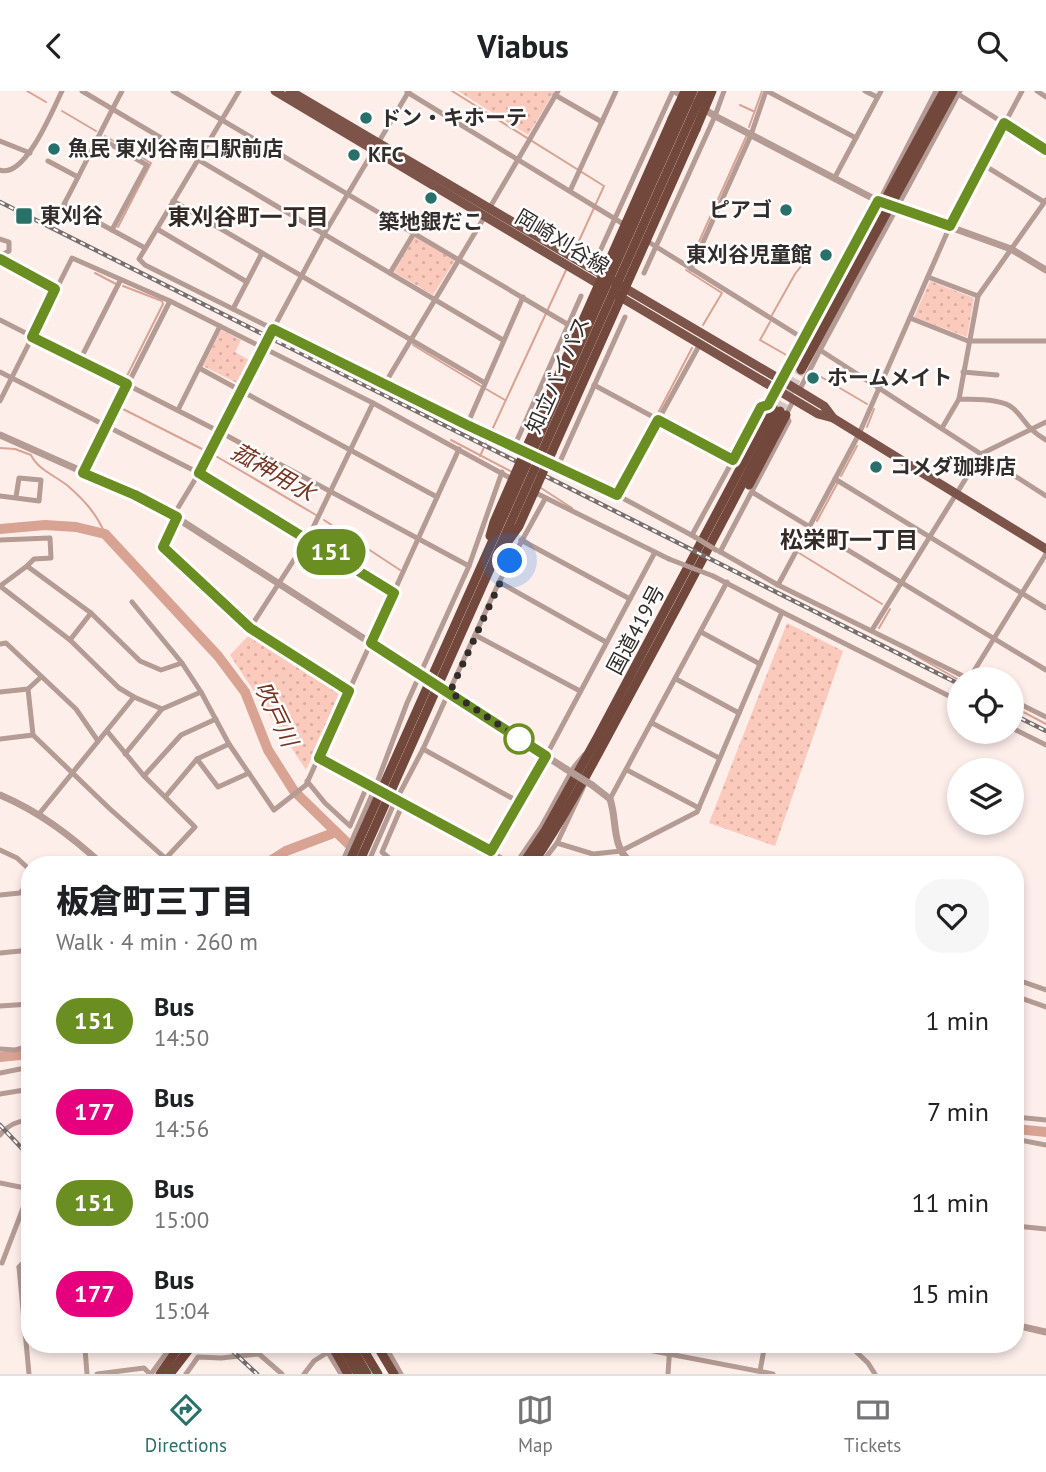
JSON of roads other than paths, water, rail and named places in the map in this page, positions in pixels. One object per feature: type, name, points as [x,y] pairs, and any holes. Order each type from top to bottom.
[{"type":"highway","points":[[488,563],[494,522],[685,91]]},
{"type":"highway","name":"知立バイパス","points":[[362,856],[693,91]]},
{"type":"highway","name":"知立バイパス","points":[[347,856],[488,563],[703,91]]},
{"type":"highway","points":[[488,563],[519,526],[712,91]]},
{"type":"highway","points":[[798,368],[887,205],[944,91]]},
{"type":"highway","points":[[887,205],[957,92]]},
{"type":"highway","points":[[662,628],[688,598],[777,410]]},
{"type":"highway","name":"国道419号","points":[[538,856],[555,832],[594,760],[777,410]]},
{"type":"highway","name":"国道419号","points":[[528,856],[662,628]]},
{"type":"highway","points":[[159,1374],[174,1353]]},
{"type":"highway","points":[[159,1374],[184,1353]]},
{"type":"highway","points":[[178,1374],[190,1353]]},
{"type":"highway","points":[[333,1353],[348,1374]]},
{"type":"highway","points":[[347,1353],[358,1374]]},
{"type":"highway","points":[[355,1353],[367,1374]]},
{"type":"highway","points":[[365,1353],[378,1374]]},
{"type":"highway","points":[[375,1353],[387,1374]]},
{"type":"highway","points":[[381,1353],[394,1374]]},
{"type":"main road","name":"岡崎刈谷線","points":[[275,91],[376,145]]},
{"type":"main road","name":"岡崎刈谷線","points":[[290,91],[624,294],[776,390],[824,406],[833,418],[1046,551]]},
{"type":"main road","name":"岡崎刈谷線","points":[[624,294],[781,380],[796,395]]},
{"type":"street","points":[[0,170],[11,170],[30,153],[62,91]]},
{"type":"street","points":[[82,91],[503,340]]},
{"type":"street","points":[[122,91],[64,204],[145,248]]},
{"type":"street","points":[[173,91],[579,331]]},
{"type":"street","points":[[239,91],[139,259],[145,265],[384,385],[617,495],[778,585],[947,668]]},
{"type":"street","points":[[570,191],[616,91]]},
{"type":"street","points":[[601,249],[674,91],[715,116],[887,205],[1011,249],[1046,270]]},
{"type":"street","points":[[644,273],[724,91]]},
{"type":"street","points":[[691,269],[751,135],[767,91],[856,138]]},
{"type":"street","points":[[865,91],[877,97]]},
{"type":"street","points":[[834,179],[881,91]]},
{"type":"street","points":[[777,410],[796,395],[820,350],[936,91]]},
{"type":"street","points":[[778,585],[811,528],[859,434],[950,226],[1022,91]]},
{"type":"street","points":[[1037,91],[1046,97]]},
{"type":"street","points":[[349,691],[250,628],[163,547],[175,517],[262,348],[324,234],[407,92],[625,225]]},
{"type":"street","points":[[957,92],[1046,150]]},
{"type":"street","points":[[384,385],[557,93],[602,123]]},
{"type":"street","points":[[98,137],[147,165],[112,230]]},
{"type":"street","points":[[0,141],[30,153]]},
{"type":"street","points":[[48,160],[78,177]]},
{"type":"street","points":[[942,428],[959,399],[978,296],[1045,201],[982,164]]},
{"type":"street","points":[[173,201],[485,383]]},
{"type":"street","points":[[777,410],[776,390],[781,380],[887,205]]},
{"type":"street","points":[[157,229],[247,282]]},
{"type":"street","points":[[390,273],[414,233]]},
{"type":"street","points":[[0,239],[9,242],[10,246],[9,251],[0,258],[55,289]]},
{"type":"street","points":[[647,241],[804,339]]},
{"type":"street","points":[[233,309],[262,253]]},
{"type":"street","points":[[0,401],[72,258],[170,301],[373,403],[502,472],[545,499],[654,554],[727,582],[947,695]]},
{"type":"street","points":[[928,277],[978,296]]},
{"type":"street","points":[[80,360],[120,281]]},
{"type":"street","points":[[514,447],[581,296]]},
{"type":"street","points":[[467,425],[523,297]]},
{"type":"street","points":[[83,473],[170,301]]},
{"type":"street","points":[[558,466],[625,317]]},
{"type":"street","points":[[910,318],[968,341],[1046,341]]},
{"type":"street","points":[[0,320],[220,432],[469,566]]},
{"type":"street","points":[[178,410],[220,326]]},
{"type":"street","points":[[600,344],[611,348]]},
{"type":"street","points":[[617,495],[700,344]]},
{"type":"street","points":[[820,350],[1046,496]]},
{"type":"street","points":[[199,368],[437,497]]},
{"type":"street","points":[[0,372],[199,473],[394,593]]},
{"type":"street","points":[[963,372],[997,375]]},
{"type":"street","points":[[594,385],[733,460]]},
{"type":"street","points":[[959,399],[1003,403],[1012,407],[1030,430],[1046,440]]},
{"type":"street","points":[[250,628],[308,538],[373,403]]},
{"type":"street","points":[[693,536],[761,407],[777,410],[789,421],[718,551]]},
{"type":"street","points":[[872,630],[981,454],[1046,422]]},
{"type":"street","points":[[0,435],[135,495],[175,517],[450,692],[610,799]]},
{"type":"street","points":[[132,602],[182,663],[229,744],[274,810],[306,783],[319,758],[459,449]]},
{"type":"street","points":[[346,856],[396,731],[469,566],[502,472]]},
{"type":"street","points":[[0,496],[39,501],[41,480],[19,478],[16,498]]},
{"type":"street","points":[[835,479],[1046,608]]},
{"type":"street","points":[[752,492],[1046,670]]},
{"type":"street","points":[[370,856],[450,692],[499,582],[545,499]]},
{"type":"street","points":[[0,540],[50,538],[51,558],[34,559],[0,586],[70,640],[119,688],[162,709]]},
{"type":"street","points":[[521,540],[630,599]]},
{"type":"street","points":[[976,667],[1046,551]]},
{"type":"street","points":[[487,856],[546,756],[654,554]]},
{"type":"street","points":[[27,566],[91,613],[140,661],[161,670],[182,663]]},
{"type":"street","points":[[499,582],[606,642]]},
{"type":"street","points":[[625,856],[616,840],[610,799],[727,582]]},
{"type":"street","points":[[557,843],[593,854],[621,851],[694,814],[699,808],[782,612]]},
{"type":"street","points":[[70,640],[91,613]]},
{"type":"street","points":[[701,632],[760,664]]},
{"type":"street","points":[[475,635],[580,691]]},
{"type":"street","points":[[0,644],[6,643],[76,709],[98,741]]},
{"type":"street","points":[[0,692],[28,689],[41,677]]},
{"type":"street","points":[[676,678],[739,713]]},
{"type":"street","points":[[28,689],[33,735],[164,856]]},
{"type":"street","points":[[125,754],[162,709],[201,692]]},
{"type":"street","points":[[39,814],[134,697]]},
{"type":"street","points":[[1024,706],[1046,717]]},
{"type":"street","points":[[145,776],[181,735],[216,719]]},
{"type":"street","points":[[652,723],[719,758]]},
{"type":"street","points":[[107,731],[145,776],[195,827],[168,856]]},
{"type":"street","points":[[1024,734],[1046,745]]},
{"type":"street","points":[[0,739],[33,735]]},
{"type":"street","points":[[520,856],[541,827],[574,768],[597,738]]},
{"type":"street","points":[[166,796],[197,759],[229,744]]},
{"type":"street","points":[[423,749],[519,802]]},
{"type":"street","points":[[319,758],[499,856]]},
{"type":"street","points":[[197,759],[218,786],[249,773]]},
{"type":"street","points":[[547,856],[557,843],[579,800],[594,760]]},
{"type":"street","points":[[627,770],[699,808]]},
{"type":"street","points":[[306,783],[350,826],[368,784]]},
{"type":"street","points":[[0,795],[39,814],[69,834],[93,856]]},
{"type":"street","points":[[387,856],[382,852],[403,803]]},
{"type":"street","points":[[0,850],[21,861]]},
{"type":"street","points":[[0,895],[21,892]]},
{"type":"street","points":[[0,953],[21,951]]},
{"type":"street","points":[[1024,982],[1046,990]]},
{"type":"street","points":[[1024,999],[1046,1007]]},
{"type":"street","points":[[0,1006],[21,1005]]},
{"type":"street","points":[[0,1049],[21,1048]]},
{"type":"street","points":[[0,1073],[21,1069]]},
{"type":"street","points":[[0,1094],[21,1090]]},
{"type":"street","points":[[1024,1118],[1046,1120]]},
{"type":"street","points":[[0,1135],[21,1120]]},
{"type":"street","points":[[1024,1141],[1046,1145]]},
{"type":"street","points":[[0,1183],[21,1188]]},
{"type":"street","points":[[21,1213],[1,1263],[19,1267],[21,1277]]},
{"type":"street","points":[[1024,1227],[1046,1229]]},
{"type":"street","points":[[1024,1327],[1046,1332]]},
{"type":"street","points":[[28,1353],[29,1374]]},
{"type":"street","points":[[85,1353],[87,1374]]},
{"type":"street","points":[[97,1374],[144,1369],[159,1374],[169,1353]]},
{"type":"street","points":[[304,1374],[323,1353]]},
{"type":"street","points":[[332,1353],[341,1374]]},
{"type":"street","points":[[389,1353],[401,1374]]},
{"type":"street","points":[[655,1353],[773,1374]]},
{"type":"street","points":[[668,1353],[668,1374]]},
{"type":"street","points":[[759,1373],[763,1353]]},
{"type":"street","points":[[857,1353],[875,1374]]},
{"type":"street","points":[[186,1374],[198,1357],[221,1358],[259,1354],[282,1374]]},
{"type":"waterway","name":"菰神用水","points":[[27,91],[46,102]]},
{"type":"waterway","points":[[452,91],[604,186],[573,254]]},
{"type":"waterway","points":[[749,127],[762,91]]},
{"type":"waterway","points":[[740,105],[753,111]]},
{"type":"waterway","name":"菰神用水","points":[[62,111],[96,131]]},
{"type":"waterway","name":"菰神用水","points":[[105,136],[151,163],[118,227]]},
{"type":"waterway","points":[[689,264],[746,137]]},
{"type":"waterway","points":[[772,315],[808,257]]},
{"type":"waterway","points":[[480,456],[567,268]]},
{"type":"waterway","points":[[686,270],[722,293],[703,325]]},
{"type":"waterway","name":"菰神用水","points":[[95,273],[116,284]]},
{"type":"waterway","name":"菰神用水","points":[[123,286],[162,301],[163,304],[125,380]]},
{"type":"waterway","points":[[770,322],[760,340],[788,356]]},
{"type":"waterway","points":[[413,345],[481,386]]},
{"type":"waterway","points":[[657,415],[692,348]]},
{"type":"waterway","points":[[816,374],[867,404]]},
{"type":"waterway","name":"菰神用水","points":[[113,404],[122,387]]},
{"type":"waterway","points":[[486,389],[505,400]]},
{"type":"waterway","name":"菰神用水","points":[[121,408],[206,451]]},
{"type":"waterway","points":[[867,427],[874,409]]},
{"type":"waterway","points":[[622,478],[653,422]]},
{"type":"waterway","points":[[451,440],[512,472]]},
{"type":"waterway","points":[[841,476],[857,446]]},
{"type":"waterway","points":[[0,448],[15,449],[31,455],[38,465],[85,502],[105,534]]},
{"type":"waterway","name":"菰神用水","points":[[214,455],[316,515]]},
{"type":"waterway","points":[[817,521],[837,484]]},
{"type":"waterway","points":[[541,488],[572,508]]},
{"type":"waterway","name":"菰神用水","points":[[324,520],[400,570]]},
{"type":"waterway","name":"吹戸川","points":[[0,529],[45,525],[76,527],[105,534],[218,656],[245,692],[268,750],[294,791],[361,856]]},
{"type":"waterway","points":[[812,531],[799,553],[882,604]]},
{"type":"waterway","points":[[879,628],[890,609]]},
{"type":"waterway","points":[[913,654],[947,673]]},
{"type":"waterway","points":[[1024,712],[1046,724]]},
{"type":"waterway","points":[[278,856],[336,832]]},
{"type":"waterway","points":[[0,1057],[21,1055]]},
{"type":"waterway","name":"吹戸川","points":[[1024,1130],[1046,1132]]},
{"type":"tunnel","points":[[773,407],[795,366]]},
{"type":"tunnel","points":[[780,411],[801,370]]},
{"type":"railway","points":[[0,202],[947,678]]},
{"type":"railway","points":[[1024,720],[1046,731]]},
{"type":"railway","points":[[0,1125],[21,1147]]},
{"type":"railway","points":[[235,1353],[257,1374]]},
{"type":"place","name":"ドン・キホーテ","points":[[366,118]]},
{"type":"place","name":"魚民 東刈谷南口駅前店","points":[[54,149]]},
{"type":"place","name":"KFC","points":[[354,155]]},
{"type":"place","name":"築地銀だこ","points":[[431,198]]},
{"type":"place","name":"ピアゴ","points":[[786,210]]},
{"type":"place","name":"東刈谷","points":[[24,216]]},
{"type":"place","name":"東刈谷児童館","points":[[826,255]]},
{"type":"place","name":"ホームメイト","points":[[813,378]]},
{"type":"place","name":"コメダ珈琲店","points":[[876,467]]},
{"type":"district","name":"東刈谷町一丁目","points":[[248,217]]},
{"type":"district","name":"松栄町一丁目","points":[[849,540]]}]
